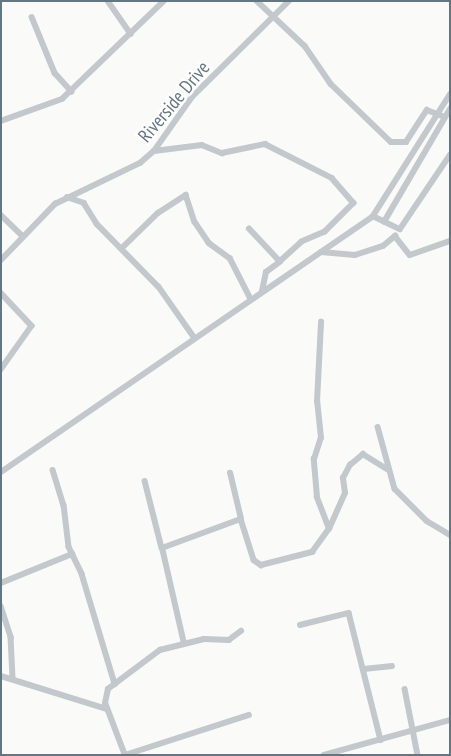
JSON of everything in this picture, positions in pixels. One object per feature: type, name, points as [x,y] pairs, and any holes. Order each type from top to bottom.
[{"type":"street","points":[[108,1],[131,34]]},
{"type":"street","points":[[257,1],[305,46],[331,84],[391,142],[406,142],[427,110],[448,114],[384,222]]},
{"type":"street","name":"Riverside Drive","points":[[1,260],[67,197],[140,163],[154,151],[192,97],[289,1]]},
{"type":"street","points":[[1,121],[46,108],[72,92],[161,2]]},
{"type":"street","points":[[32,17],[55,73],[72,92]]},
{"type":"street","points":[[1,472],[194,337],[373,216],[450,94]]},
{"type":"street","points":[[154,151],[202,145],[222,153],[266,144],[332,178],[354,203],[325,232],[302,242],[266,272],[262,291]]},
{"type":"street","points":[[373,216],[400,229],[449,159]]},
{"type":"street","points":[[122,248],[158,213],[186,195],[195,222],[209,243],[230,258],[251,299]]},
{"type":"street","points":[[67,197],[84,203],[122,248],[159,287],[194,337]]},
{"type":"street","points":[[1,215],[24,236]]},
{"type":"street","points":[[249,229],[280,262]]},
{"type":"street","points":[[321,252],[355,255],[383,246],[395,236],[410,255],[450,241]]},
{"type":"street","points":[[1,293],[32,326],[1,370]]},
{"type":"street","points":[[321,322],[317,402],[321,438],[314,454],[317,497],[329,529]]},
{"type":"street","points":[[378,427],[387,469],[395,489],[412,507],[450,535]]},
{"type":"street","points":[[230,473],[241,519],[254,560],[261,564],[312,552],[329,529],[345,493],[343,478],[350,465],[364,454],[387,469]]},
{"type":"street","points":[[53,470],[72,554],[115,684]]},
{"type":"street","points":[[145,481],[184,644]]},
{"type":"street","points":[[162,548],[241,519]]},
{"type":"street","points":[[1,583],[72,554]]},
{"type":"street","points":[[1,606],[11,637],[13,678]]},
{"type":"street","points":[[300,625],[349,613],[381,740]]},
{"type":"street","points":[[241,631],[229,640],[184,644],[150,654],[105,693],[107,710],[124,754],[249,715]]},
{"type":"street","points":[[364,669],[392,666]]},
{"type":"street","points":[[1,676],[13,678],[107,710]]},
{"type":"street","points":[[405,689],[418,755]]},
{"type":"street","points":[[324,755],[450,720]]}]
